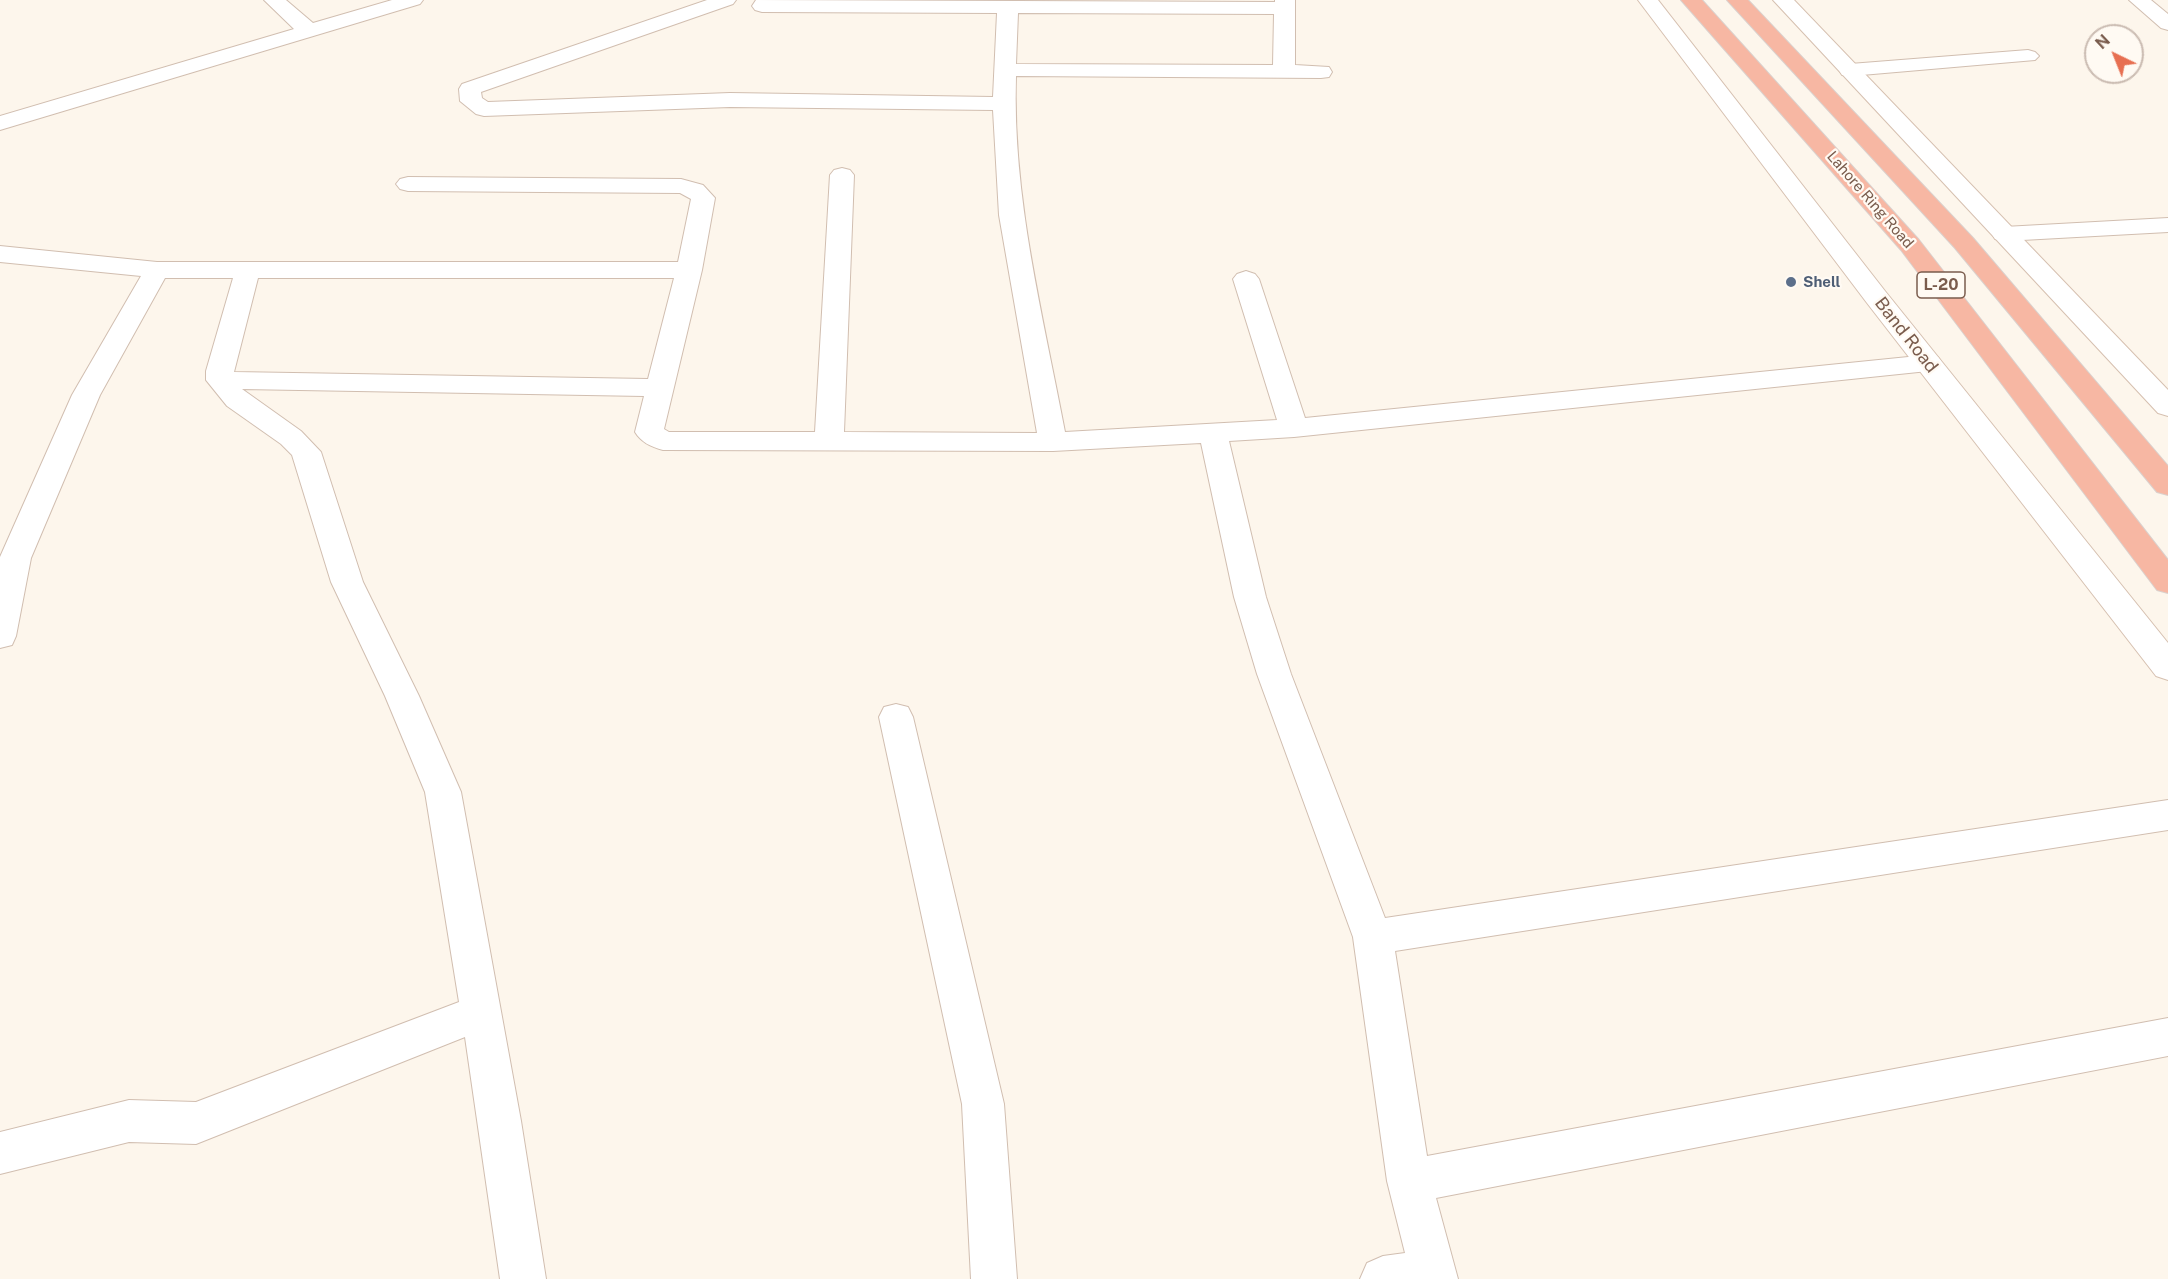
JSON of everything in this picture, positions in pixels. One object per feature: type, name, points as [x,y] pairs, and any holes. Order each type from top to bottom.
[{"type":"highway","name":"L-20","points":[[1737,0],[1964,243],[2168,485]]},
{"type":"highway","name":"Lahore Ring Road","points":[[1693,2],[1910,245],[2168,582]]},
{"type":"street","points":[[274,0],[309,31]]},
{"type":"street","points":[[0,123],[412,0]]},
{"type":"street","points":[[726,0],[470,89],[471,101],[484,109],[730,100],[1004,104]]},
{"type":"street","points":[[766,0],[762,6],[1008,3],[1284,4],[1284,71]]},
{"type":"street","name":"Band Road","points":[[1648,0],[1928,363],[2168,667]]},
{"type":"street","points":[[1783,0],[2168,407]]},
{"type":"street","points":[[2139,0],[2168,24]]},
{"type":"street","points":[[1008,3],[1004,104],[1011,215],[1053,442]]},
{"type":"street","points":[[1850,70],[2028,56]]},
{"type":"street","points":[[1005,70],[1321,72]]},
{"type":"street","points":[[829,441],[842,175]]},
{"type":"street","points":[[408,184],[681,186],[695,190],[703,198],[689,270],[649,432],[663,441],[1053,442],[1214,433],[1294,428],[1928,363]]},
{"type":"street","points":[[2004,234],[2168,225]]},
{"type":"street","points":[[0,254],[157,270],[247,272],[689,270]]},
{"type":"street","points":[[0,636],[15,558],[86,395],[157,270]]},
{"type":"street","points":[[247,272],[220,371],[220,380],[231,395],[290,436],[306,452],[347,582],[402,696],[443,792],[524,1279]]},
{"type":"street","points":[[1246,279],[1294,428]]},
{"type":"street","points":[[220,380],[660,388]]},
{"type":"street","points":[[1214,433],[1250,597],[1274,674],[1373,937],[1409,1181],[1434,1276],[1383,1279]]},
{"type":"street","points":[[896,717],[983,1104],[994,1279]]},
{"type":"street","points":[[1373,937],[2168,815]]},
{"type":"street","points":[[0,1153],[129,1121],[196,1123],[481,1012]]},
{"type":"street","points":[[1409,1181],[2168,1037]]},
{"type":"place","name":"Shell","points":[[1791,282]]}]
